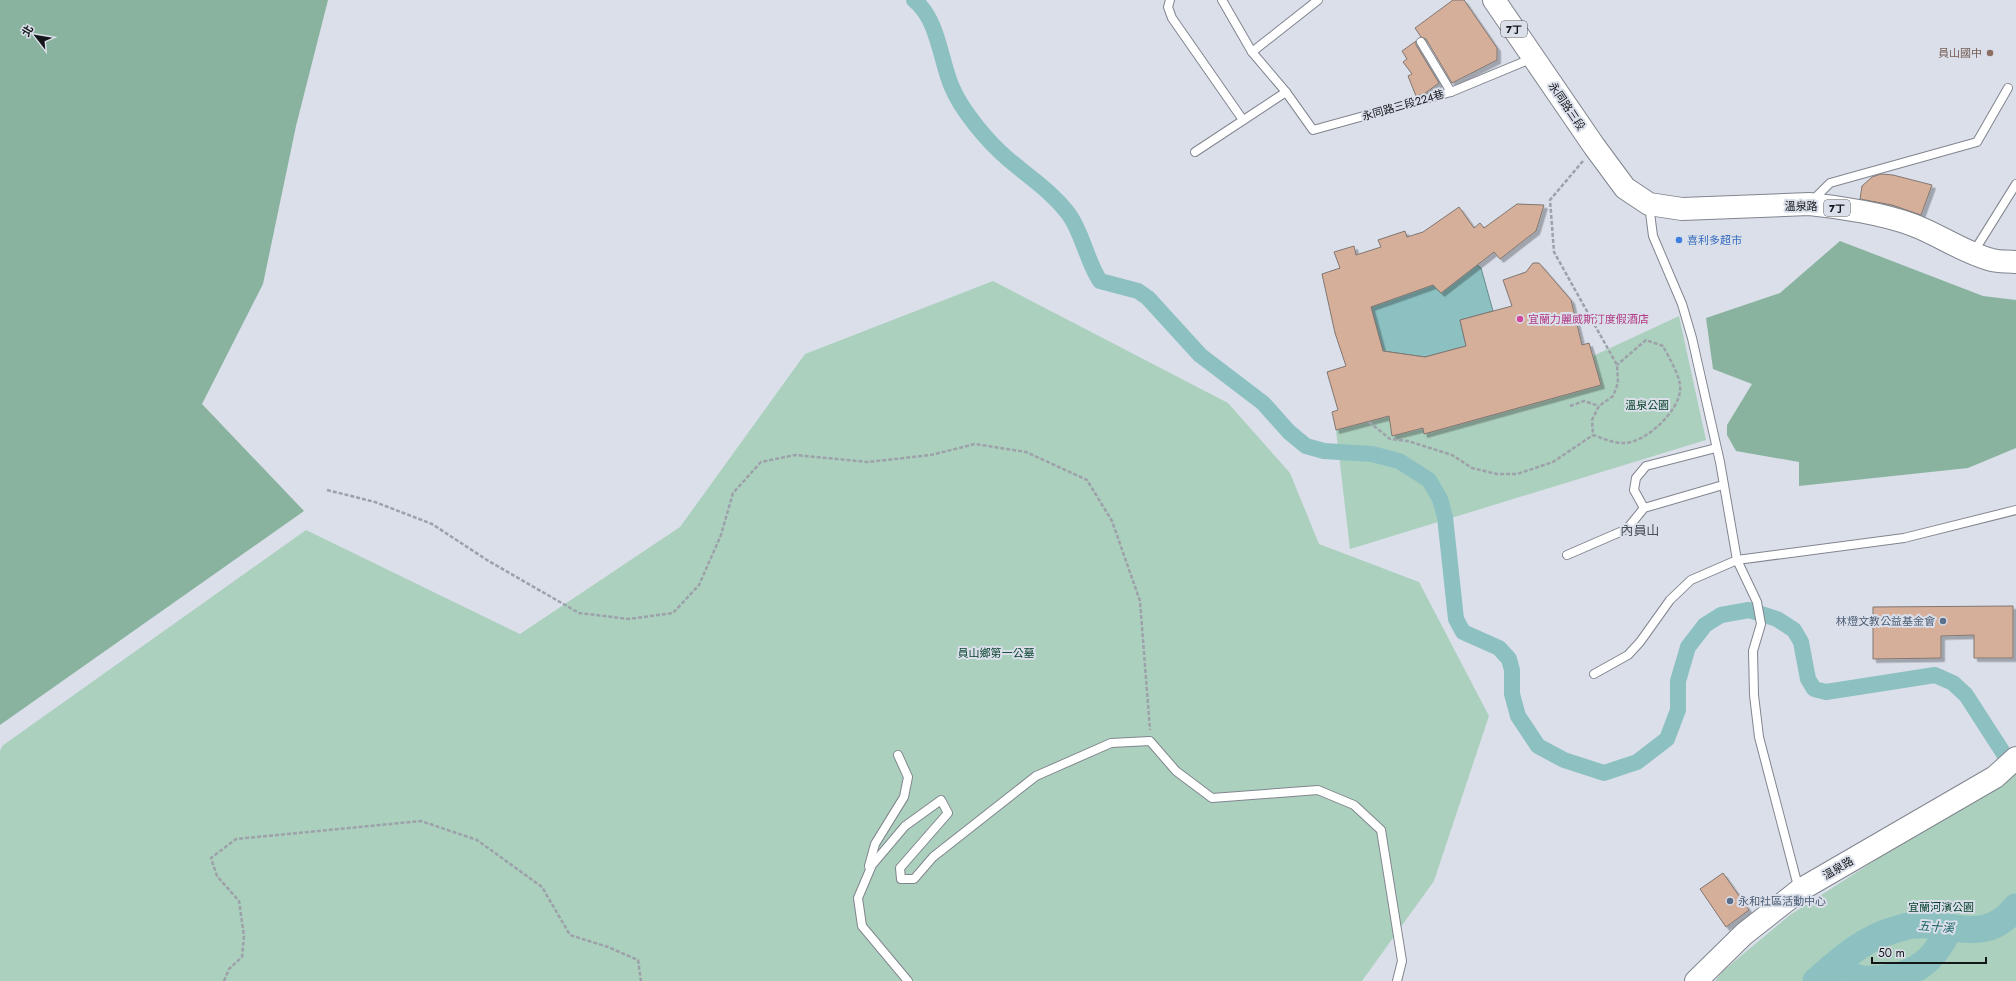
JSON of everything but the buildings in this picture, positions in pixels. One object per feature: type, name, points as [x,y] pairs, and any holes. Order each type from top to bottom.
[{"type":"main road","name":"永同路三段","points":[[1494,0],[1594,146],[1625,188],[1649,204]]},
{"type":"main road","name":"溫泉路","points":[[1649,204],[1682,209],[1809,204],[1858,211],[1913,225],[1973,253],[1992,260],[2016,262]]},
{"type":"main road","name":"溫泉路","points":[[1696,981],[1744,934],[1800,890],[1995,777],[2016,758]]},
{"type":"lane","points":[[1170,0],[1168,7],[1172,18],[1243,120]]},
{"type":"lane","points":[[1195,152],[1286,92],[1252,52],[1222,0]]},
{"type":"lane","points":[[1252,52],[1318,0]]},
{"type":"lane","points":[[1421,42],[1450,92]]},
{"type":"lane","name":"永同路三段224巷","points":[[1286,92],[1313,130],[1450,92],[1533,58]]},
{"type":"lane","points":[[1809,204],[1830,183],[1977,142],[2008,88]]},
{"type":"lane","points":[[1973,253],[2016,184]]},
{"type":"lane","points":[[1649,204],[1653,236],[1682,304],[1692,338],[1716,448],[1737,560],[1757,602],[1760,624],[1753,651],[1754,696],[1759,738],[1800,890]]},
{"type":"lane","points":[[1644,508],[1634,490],[1636,478],[1646,466],[1716,448]]},
{"type":"lane","points":[[1567,555],[1626,529],[1644,508],[1723,485]]},
{"type":"lane","points":[[1594,674],[1628,655],[1640,642],[1670,600],[1691,580],[1737,560],[1904,538],[2016,510]]},
{"type":"lane","points":[[908,981],[862,926],[858,898],[872,865],[905,826],[941,800],[948,813],[900,868],[901,879],[914,879],[933,857],[1036,776],[1111,743],[1150,741],[1176,771],[1212,798],[1318,790],[1354,805],[1381,830],[1402,961],[1397,981]]},
{"type":"lane","points":[[866,879],[875,844],[904,797],[908,777],[898,755]]},
{"type":"path","points":[[1593,434],[1592,420],[1599,406],[1613,396],[1618,383],[1617,365],[1554,252],[1550,200],[1594,146]]},
{"type":"path","points":[[1593,434],[1626,443],[1651,433],[1671,414],[1680,391],[1675,368],[1663,346],[1646,340],[1617,365]]},
{"type":"path","points":[[1570,406],[1584,401],[1599,406]]},
{"type":"path","points":[[1369,422],[1390,439],[1408,440],[1452,455],[1472,468],[1497,474],[1517,474],[1553,462],[1593,434]]},
{"type":"path","points":[[327,490],[375,502],[432,524],[487,560],[578,613],[629,619],[673,613],[699,585],[721,535],[734,494],[761,462],[795,455],[868,462],[930,455],[975,444],[1026,452],[1087,480],[1112,521],[1140,601],[1150,741]]},
{"type":"path","points":[[224,981],[229,969],[242,957],[244,936],[239,901],[217,876],[211,858],[236,839],[421,821],[477,840],[489,848],[542,887],[570,935],[608,946],[638,960],[641,981]]},
{"type":"green space","name":"員山鄉第一公墓","points":[[993,281],[1228,403],[1290,473],[1319,544],[1419,582],[1489,716],[1434,881],[1362,981],[0,981],[0,751],[2,746],[306,530],[520,634],[680,527],[805,354]]},
{"type":"green space","name":"溫泉公園","points":[[1679,316],[1706,440],[1350,549],[1336,430],[1389,416],[1393,436],[1601,385],[1593,356]]},
{"type":"green space","name":"宜蘭河濱公園","points":[[2016,770],[2016,981],[1715,981],[1723,971],[1790,915]]},
{"type":"shaded area","points":[[0,0],[328,0],[296,126],[263,284],[202,404],[304,511],[0,725]]},
{"type":"shaded area","points":[[1840,241],[1983,296],[2016,300],[2016,448],[1968,468],[1799,486],[1799,462],[1736,451],[1727,435],[1727,425],[1752,384],[1713,369],[1706,318],[1780,293]]},
{"type":"shaded area","points":[[1477,265],[1481,268],[1493,311],[1460,320],[1466,346],[1425,357],[1383,351],[1371,307]]},
{"type":"waterway","points":[[914,0],[922,8],[933,28],[947,74],[955,95],[961,105],[975,125],[992,143],[1008,159],[1047,191],[1068,213],[1077,229],[1091,264],[1100,281],[1138,291],[1148,298],[1200,355],[1263,403],[1289,432],[1306,446],[1324,451],[1372,454],[1399,461],[1429,480],[1440,499],[1445,517],[1456,619],[1463,632],[1499,648],[1509,659],[1512,670],[1512,694],[1518,716],[1538,746],[1564,760],[1604,773],[1637,762],[1667,739],[1678,710],[1678,681],[1688,647],[1705,625],[1721,615],[1749,610],[1777,619],[1794,630],[1801,642],[1808,679],[1814,689],[1826,692],[1935,675],[1953,683],[1966,695],[2004,754],[2016,766]]},
{"type":"waterway","name":"五十溪","points":[[1816,981],[1852,951],[1862,944],[1883,934],[1915,925],[1929,925],[1968,930],[1981,929],[1993,926],[2004,919],[2016,907]]},
{"type":"waterway","points":[[1831,968],[1863,979],[1878,979],[1905,974],[1926,961],[1935,952],[1949,928]]},
{"type":"place","name":"員山國中","points":[[1990,53]]},
{"type":"place","name":"喜利多超市","points":[[1679,240]]},
{"type":"place","name":"宜蘭力麗威斯汀度假酒店","points":[[1520,319]]},
{"type":"place","name":"林燈文教公益基金會","points":[[1943,621]]},
{"type":"place","name":"永和社區活動中心","points":[[1730,901]]},
{"type":"district","name":"內員山","points":[[1640,530]]}]
